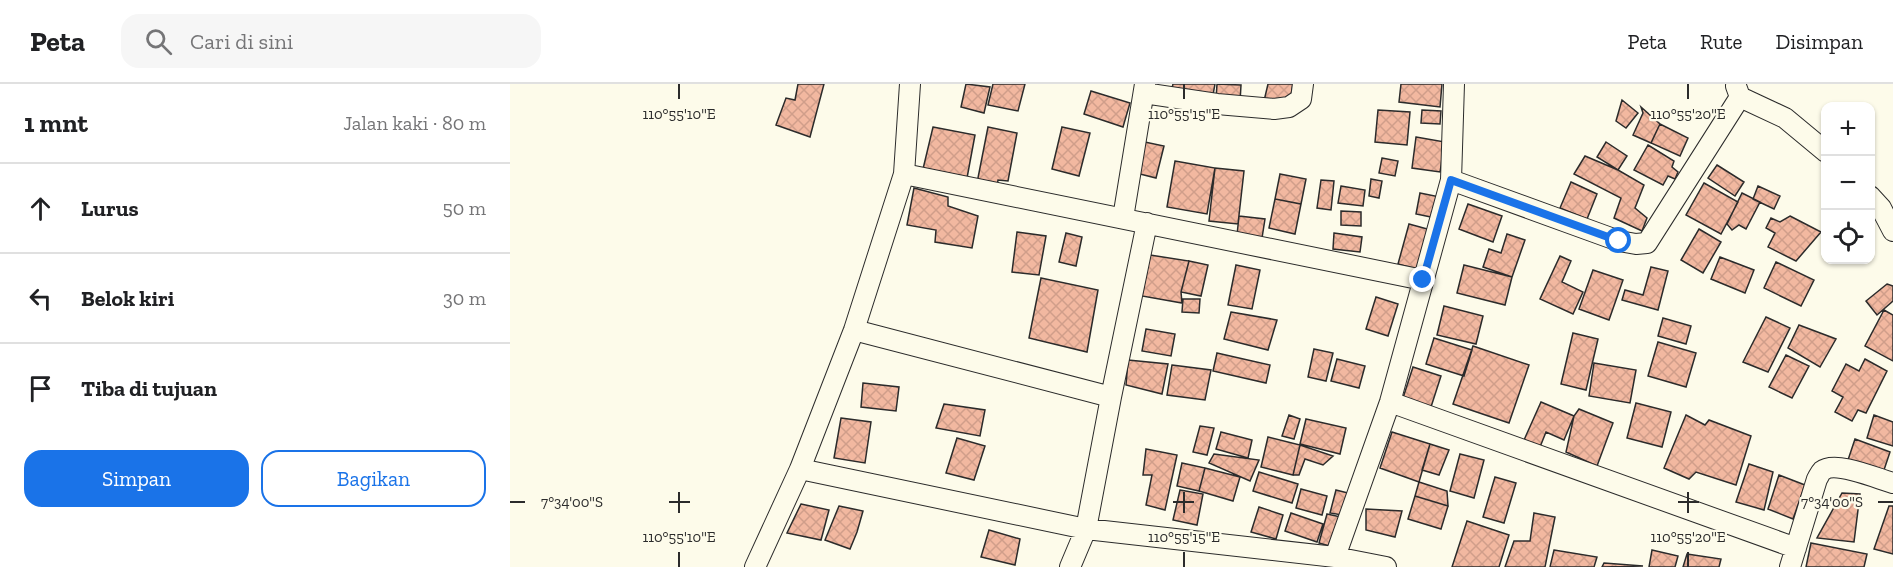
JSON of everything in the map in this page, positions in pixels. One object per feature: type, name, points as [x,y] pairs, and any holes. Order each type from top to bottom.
[{"type":"street","points":[[755,567],[800,469],[854,330],[904,174],[910,84]]},
{"type":"street","points":[[1123,219],[1145,88],[1217,104],[1274,109],[1289,107],[1301,99],[1303,84]]},
{"type":"street","points":[[1335,556],[1390,402],[1451,180],[1454,84]]},
{"type":"street","points":[[1451,180],[1619,241],[1636,244],[1647,243],[1738,90],[1785,118],[1821,148]]},
{"type":"street","points":[[904,174],[1423,280]]},
{"type":"street","points":[[1875,201],[1893,231]]},
{"type":"street","points":[[1070,567],[1086,529],[1147,223]]},
{"type":"street","points":[[854,330],[1111,397]]},
{"type":"street","points":[[1390,402],[1796,548]]},
{"type":"street","points":[[1791,567],[1817,479],[1822,471],[1831,467],[1846,468],[1893,483]]},
{"type":"street","points":[[800,469],[1086,529],[1335,556],[1386,567]]},
{"type":"building","points":[[798,84],[824,84],[810,137],[776,125],[786,98],[795,100]]},
{"type":"building","points":[[966,84],[990,87],[984,113],[961,107]]},
{"type":"building","points":[[993,84],[1025,84],[1018,111],[988,105]]},
{"type":"building","points":[[1173,84],[1215,84],[1213,95],[1172,88]]},
{"type":"building","points":[[1217,84],[1241,85],[1240,102],[1216,100]]},
{"type":"building","points":[[1268,84],[1293,84],[1289,106],[1264,101]]},
{"type":"building","points":[[1401,84],[1442,84],[1440,107],[1399,102]]},
{"type":"building","points":[[1091,91],[1130,103],[1123,127],[1084,114]]},
{"type":"building","points":[[1622,100],[1638,113],[1626,128],[1616,121]]},
{"type":"building","points":[[1641,107],[1660,124],[1651,143],[1633,135],[1643,113]]},
{"type":"building","points":[[1378,110],[1410,112],[1407,145],[1375,142]]},
{"type":"building","points":[[1422,110],[1441,111],[1440,124],[1421,123]]},
{"type":"building","points":[[1660,124],[1688,138],[1680,156],[1651,143]]},
{"type":"building","points":[[933,127],[975,135],[967,178],[923,169]]},
{"type":"building","points":[[988,127],[1017,133],[1008,181],[998,180],[997,187],[977,183]]},
{"type":"building","points":[[1062,127],[1090,133],[1079,176],[1052,169]]},
{"type":"building","points":[[1416,137],[1445,142],[1440,172],[1412,168]]},
{"type":"building","points":[[1140,141],[1164,146],[1156,178],[1132,172]]},
{"type":"building","points":[[1606,142],[1627,156],[1618,170],[1597,157]]},
{"type":"building","points":[[1648,145],[1674,161],[1672,167],[1678,172],[1675,179],[1668,176],[1663,185],[1634,170]]},
{"type":"building","points":[[1585,156],[1618,170],[1644,185],[1635,208],[1647,218],[1642,231],[1614,218],[1621,198],[1574,174]]},
{"type":"building","points":[[1382,158],[1398,161],[1395,176],[1379,173]]},
{"type":"building","points":[[1175,161],[1215,168],[1207,214],[1167,207]]},
{"type":"building","points":[[1717,165],[1744,182],[1735,196],[1708,178]]},
{"type":"building","points":[[1215,168],[1244,171],[1238,224],[1209,221]]},
{"type":"building","points":[[1280,174],[1306,179],[1301,204],[1275,199]]},
{"type":"building","points":[[1371,179],[1382,181],[1379,198],[1369,196]]},
{"type":"building","points":[[1321,180],[1334,181],[1331,210],[1317,208]]},
{"type":"building","points":[[1571,182],[1597,194],[1587,219],[1560,208]]},
{"type":"building","points":[[1704,183],[1738,202],[1721,234],[1686,215]]},
{"type":"building","points":[[1341,186],[1365,190],[1363,206],[1338,203]]},
{"type":"building","points":[[1758,186],[1780,196],[1774,209],[1753,199]]},
{"type":"building","points":[[914,188],[948,197],[948,206],[978,216],[972,248],[935,242],[936,230],[907,225]]},
{"type":"building","points":[[1420,193],[1440,197],[1436,218],[1416,214]]},
{"type":"building","points":[[1742,193],[1760,202],[1746,229],[1739,225],[1732,230],[1727,224]]},
{"type":"building","points":[[1275,199],[1301,204],[1295,234],[1269,228]]},
{"type":"building","points":[[1468,204],[1502,216],[1493,242],[1459,229]]},
{"type":"building","points":[[1341,211],[1361,212],[1361,226],[1341,225]]},
{"type":"building","points":[[1239,216],[1265,219],[1262,238],[1237,235]]},
{"type":"building","points":[[1790,216],[1821,232],[1796,261],[1768,247],[1775,233],[1766,228],[1771,218],[1780,222]]},
{"type":"building","points":[[1409,224],[1431,230],[1420,270],[1398,264]]},
{"type":"building","points":[[1699,229],[1721,242],[1703,273],[1681,260]]},
{"type":"building","points":[[1017,232],[1046,236],[1039,275],[1012,272]]},
{"type":"building","points":[[1066,233],[1082,237],[1076,266],[1059,262]]},
{"type":"building","points":[[1334,233],[1362,237],[1360,252],[1333,249]]},
{"type":"building","points":[[1507,234],[1525,240],[1512,277],[1483,267],[1489,249],[1501,253]]},
{"type":"building","points":[[1150,255],[1189,261],[1181,292],[1182,303],[1142,296]]},
{"type":"building","points":[[1560,256],[1571,261],[1562,282],[1583,292],[1573,314],[1540,299]]},
{"type":"building","points":[[1720,257],[1754,270],[1745,293],[1711,279]]},
{"type":"building","points":[[1189,261],[1208,265],[1201,296],[1181,292]]},
{"type":"building","points":[[1776,262],[1814,280],[1801,306],[1764,288]]},
{"type":"building","points":[[1236,265],[1260,270],[1252,309],[1228,305]]},
{"type":"building","points":[[1464,265],[1512,277],[1505,305],[1457,293]]},
{"type":"building","points":[[1651,267],[1668,271],[1658,310],[1622,300],[1625,290],[1643,295]]},
{"type":"building","points":[[1593,270],[1623,280],[1609,320],[1579,309]]},
{"type":"building","points":[[1041,278],[1098,290],[1087,352],[1029,338]]},
{"type":"building","points":[[1887,284],[1893,286],[1893,301],[1877,315],[1866,301]]},
{"type":"building","points":[[1376,297],[1398,304],[1388,336],[1366,329]]},
{"type":"building","points":[[1183,299],[1200,299],[1199,313],[1182,312]]},
{"type":"building","points":[[1444,306],[1483,316],[1476,344],[1437,335]]},
{"type":"building","points":[[1884,310],[1893,315],[1893,361],[1865,346]]},
{"type":"building","points":[[1231,312],[1277,320],[1268,350],[1224,339]]},
{"type":"building","points":[[1766,317],[1790,328],[1768,372],[1743,362]]},
{"type":"building","points":[[1663,318],[1691,326],[1686,344],[1658,336]]},
{"type":"building","points":[[1799,325],[1836,339],[1820,367],[1788,348]]},
{"type":"building","points":[[1146,329],[1175,334],[1171,356],[1142,351]]},
{"type":"building","points":[[1573,333],[1598,339],[1586,390],[1561,384]]},
{"type":"building","points":[[1434,338],[1472,350],[1464,376],[1426,364]]},
{"type":"building","points":[[1658,342],[1696,353],[1686,387],[1648,376]]},
{"type":"building","points":[[1473,346],[1529,365],[1509,423],[1453,404]]},
{"type":"building","points":[[1314,349],[1333,353],[1326,381],[1308,377]]},
{"type":"building","points":[[1217,353],[1270,365],[1266,383],[1213,371]]},
{"type":"building","points":[[1786,355],[1809,366],[1792,398],[1769,387]]},
{"type":"building","points":[[1337,359],[1365,366],[1359,388],[1331,381]]},
{"type":"building","points":[[1865,359],[1887,371],[1866,413],[1858,410],[1852,421],[1835,412],[1843,397],[1832,391],[1846,364],[1859,371]]},
{"type":"building","points":[[1128,360],[1168,364],[1162,394],[1126,385]]},
{"type":"building","points":[[1594,363],[1636,370],[1630,403],[1589,396]]},
{"type":"building","points":[[1172,365],[1211,370],[1205,400],[1167,395]]},
{"type":"building","points":[[1413,367],[1441,376],[1430,410],[1402,401]]},
{"type":"building","points":[[863,383],[899,387],[896,411],[861,407]]},
{"type":"building","points":[[1541,402],[1574,416],[1564,440],[1546,432],[1540,447],[1524,440]]},
{"type":"building","points":[[1636,403],[1671,412],[1662,447],[1627,438]]},
{"type":"building","points":[[944,404],[985,410],[980,436],[936,428]]},
{"type":"building","points":[[1579,409],[1613,423],[1597,466],[1566,452],[1574,416]]},
{"type":"building","points":[[1289,415],[1300,419],[1294,439],[1282,436]]},
{"type":"building","points":[[1686,415],[1705,425],[1709,420],[1751,436],[1736,485],[1696,472],[1689,479],[1664,468]]},
{"type":"building","points":[[1874,415],[1893,422],[1893,446],[1867,438]]},
{"type":"building","points":[[841,418],[871,422],[865,463],[834,458]]},
{"type":"building","points":[[1306,419],[1346,428],[1340,454],[1300,444]]},
{"type":"building","points":[[1200,426],[1214,428],[1207,455],[1193,452]]},
{"type":"building","points":[[1221,432],[1252,440],[1248,458],[1216,449]]},
{"type":"building","points":[[1392,432],[1430,444],[1419,482],[1380,468]]},
{"type":"building","points":[[1268,437],[1300,445],[1293,475],[1261,467]]},
{"type":"building","points":[[957,438],[985,446],[974,480],[946,473]]},
{"type":"building","points":[[1855,439],[1890,452],[1882,476],[1847,463]]},
{"type":"building","points":[[1430,444],[1449,450],[1439,475],[1422,470]]},
{"type":"building","points":[[1300,445],[1333,456],[1323,465],[1305,459],[1299,475],[1293,475]]},
{"type":"building","points":[[1146,449],[1177,455],[1165,510],[1146,505],[1152,475],[1143,475]]},
{"type":"building","points":[[1214,454],[1259,460],[1250,481],[1209,463]]},
{"type":"building","points":[[1460,454],[1484,460],[1474,498],[1450,491]]},
{"type":"building","points":[[1182,463],[1205,468],[1199,491],[1177,486]]},
{"type":"building","points":[[1749,464],[1773,472],[1764,510],[1736,502]]},
{"type":"building","points":[[1205,468],[1240,477],[1233,501],[1199,491]]},
{"type":"building","points":[[1259,472],[1298,484],[1292,503],[1253,491]]},
{"type":"building","points":[[1779,475],[1805,485],[1793,519],[1768,509]]},
{"type":"building","points":[[1495,477],[1516,483],[1504,523],[1483,517]]},
{"type":"building","points":[[1419,482],[1447,491],[1448,506],[1415,496]]},
{"type":"building","points":[[1301,489],[1327,496],[1322,515],[1296,508]]},
{"type":"building","points":[[1180,490],[1203,494],[1197,525],[1173,520]]},
{"type":"building","points":[[1336,490],[1348,493],[1342,515],[1330,513]]},
{"type":"building","points":[[1842,493],[1860,494],[1854,542],[1817,538]]},
{"type":"building","points":[[1415,496],[1448,506],[1441,529],[1408,519]]},
{"type":"building","points":[[801,504],[829,510],[821,540],[787,533]]},
{"type":"building","points":[[839,506],[863,511],[850,549],[825,540]]},
{"type":"building","points":[[1889,506],[1893,506],[1893,554],[1874,549]]},
{"type":"building","points":[[1259,507],[1283,515],[1276,539],[1251,532]]},
{"type":"building","points":[[1366,509],[1402,511],[1395,537],[1366,530]]},
{"type":"building","points":[[1291,513],[1323,524],[1317,542],[1285,531]]},
{"type":"building","points":[[1534,513],[1555,517],[1545,567],[1505,567],[1514,541],[1530,541]]},
{"type":"building","points":[[1327,514],[1341,517],[1333,547],[1319,543]]},
{"type":"building","points":[[1467,521],[1509,535],[1499,567],[1452,567]]},
{"type":"building","points":[[989,530],[1020,539],[1015,565],[981,557]]},
{"type":"building","points":[[1811,543],[1867,554],[1864,567],[1806,567]]},
{"type":"building","points":[[1554,550],[1597,557],[1594,567],[1550,567]]},
{"type":"building","points":[[1652,550],[1678,556],[1675,567],[1649,567]]},
{"type":"building","points":[[1687,554],[1721,559],[1719,567],[1683,567]]},
{"type":"building","points":[[1604,563],[1643,566],[1602,567]]},
{"type":"route","points":[[1423,280],[1451,180],[1619,241]]}]
